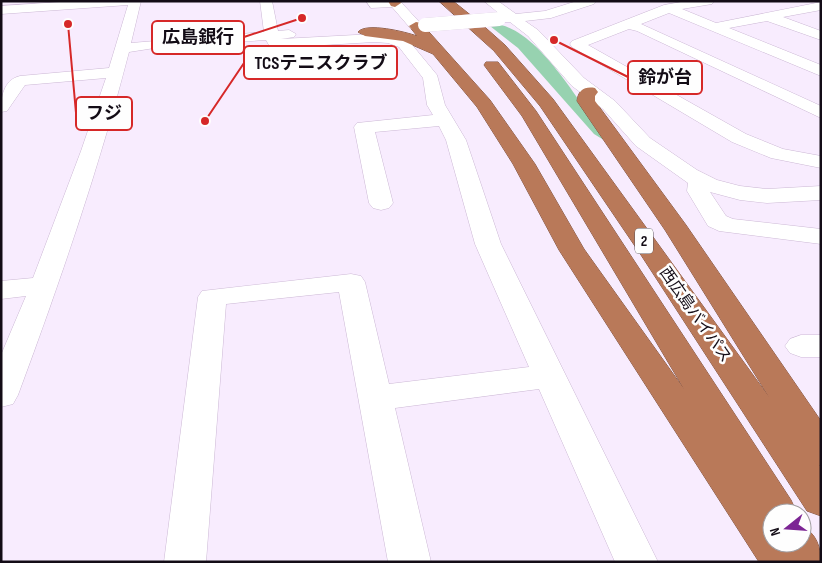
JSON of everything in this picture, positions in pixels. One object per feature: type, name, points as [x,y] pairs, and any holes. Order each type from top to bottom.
[{"type":"highway","name":"西広島バイパス","points":[[445,1],[465,15],[489,37],[532,84],[591,165],[821,499]]},
{"type":"highway","name":"西広島バイパス","points":[[423,17],[480,50],[530,115],[737,445],[771,503]]},
{"type":"highway","points":[[423,17],[444,58],[484,104],[524,164],[572,250],[783,562]]},
{"type":"highway","points":[[362,30],[410,37],[444,58]]},
{"type":"highway","points":[[589,92],[586,95],[586,101],[628,157],[720,291],[821,451]]},
{"type":"street","points":[[1,10],[134,1],[117,72],[45,285],[1,395]]},
{"type":"street","points":[[266,1],[272,37],[275,44],[374,38],[390,39],[404,44],[431,78],[436,105],[456,140],[488,244],[637,562]]},
{"type":"street","points":[[372,1],[375,5],[396,4],[423,17]]},
{"type":"street","points":[[490,1],[514,18],[544,44],[578,82],[589,92],[610,105],[643,142],[700,180],[730,191],[752,195],[821,193]]},
{"type":"street","points":[[123,48],[362,30],[423,17],[498,20],[548,15],[590,1]]},
{"type":"street","points":[[652,1],[821,71]]},
{"type":"street","points":[[708,1],[670,8],[577,44],[738,138],[778,154],[821,162]]},
{"type":"street","points":[[362,30],[393,18],[396,4]]},
{"type":"street","points":[[715,27],[818,8]]},
{"type":"street","points":[[770,17],[821,36]]},
{"type":"street","points":[[628,24],[642,28],[821,113]]},
{"type":"street","points":[[1,108],[20,82],[117,72]]},
{"type":"street","points":[[381,203],[364,127],[444,120]]},
{"type":"street","points":[[700,180],[698,191],[718,221],[728,226],[821,237]]},
{"type":"street","points":[[185,562],[212,297],[351,282],[410,562]]},
{"type":"street","points":[[1,290],[45,285]]},
{"type":"street","points":[[375,398],[550,376]]},
{"type":"green space","points":[[501,25],[516,32],[546,57],[574,93],[607,142],[594,134],[518,48],[490,26]]},
{"type":"place","name":"広島銀行","points":[[302,18]]},
{"type":"place","name":"フジ","points":[[68,24]]},
{"type":"place","name":"鈴が台","points":[[554,40]]},
{"type":"place","name":"TCSテニスクラブ","points":[[205,121]]}]
